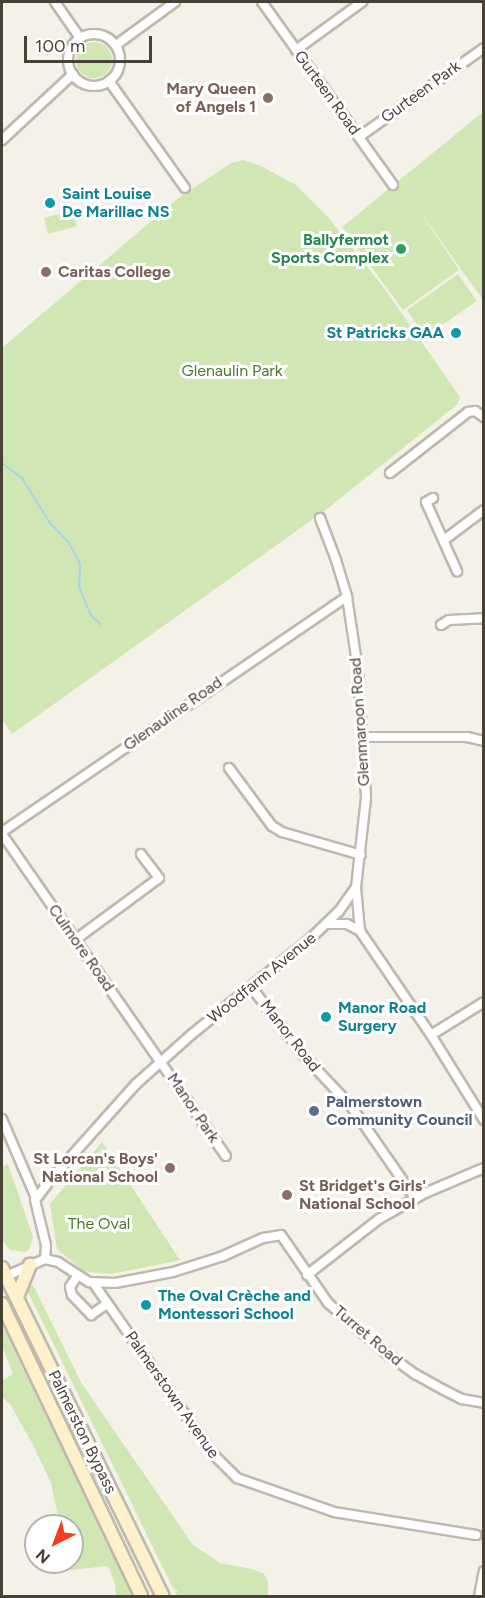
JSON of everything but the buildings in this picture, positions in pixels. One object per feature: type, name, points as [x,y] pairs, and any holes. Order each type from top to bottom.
[{"type":"main road","points":[[17,1297],[30,1264]]},
{"type":"main road","points":[[3,1274],[3,1287],[38,1364],[48,1398]]},
{"type":"main road","name":"Palmerston Bypass","points":[[3,1274],[17,1297],[163,1596]]},
{"type":"main road","name":"Palmerston Bypass","points":[[2,1304],[141,1596]]},
{"type":"main road","points":[[130,1530],[136,1556],[154,1596]]},
{"type":"street","points":[[55,2],[80,38]]},
{"type":"street","points":[[116,45],[175,2]]},
{"type":"street","name":"Gurteen Road","points":[[262,2],[393,185]]},
{"type":"street","points":[[296,50],[362,2]]},
{"type":"street","points":[[87,34],[103,35],[116,45],[119,52],[119,68],[109,81],[102,84],[86,84],[73,74],[68,58],[74,43],[80,38],[87,34]]},
{"type":"street","name":"Gurteen Park","points":[[359,137],[483,48]]},
{"type":"street","points":[[2,140],[73,74]]},
{"type":"street","points":[[109,81],[185,188]]},
{"type":"street","points":[[390,473],[468,412],[475,411],[483,417]]},
{"type":"street","points":[[433,498],[426,502],[457,571]]},
{"type":"street","points":[[444,540],[483,510]]},
{"type":"street","name":"Glenmaroon Road","points":[[320,518],[336,560],[346,597],[358,670],[364,737],[366,798],[356,887],[360,931],[431,1035],[483,1120]]},
{"type":"street","name":"Glenauline Road","points":[[2,833],[346,597]]},
{"type":"street","points":[[441,625],[449,620],[483,618]]},
{"type":"street","points":[[364,737],[467,737],[483,741]]},
{"type":"street","points":[[229,768],[272,826],[282,832],[361,855]]},
{"type":"street","name":"Culmore Road","points":[[2,833],[161,1060]]},
{"type":"street","points":[[75,940],[159,878],[141,854]]},
{"type":"street","name":"Woodfarm Avenue","points":[[161,1060],[252,988],[327,924],[356,887]]},
{"type":"street","points":[[327,924],[347,924],[360,931]]},
{"type":"street","name":"Manor Road","points":[[252,988],[303,1055],[351,1106],[415,1198]]},
{"type":"street","points":[[431,1035],[483,1002]]},
{"type":"street","points":[[36,1198],[136,1084],[161,1060]]},
{"type":"street","name":"Manor Park","points":[[161,1060],[226,1156]]},
{"type":"street","points":[[2,1119],[36,1198],[46,1245],[45,1259]]},
{"type":"street","points":[[307,1275],[371,1224],[415,1198],[483,1168]]},
{"type":"street","name":"Turret Road","points":[[94,1284],[133,1281],[173,1272],[223,1256],[264,1238],[281,1235],[328,1303],[415,1374],[462,1399],[483,1403]]},
{"type":"street","points":[[3,1274],[45,1259],[58,1262],[94,1284]]},
{"type":"street","points":[[78,1275],[70,1287],[72,1295],[91,1316],[107,1304]]},
{"type":"street","name":"Palmerstown Avenue","points":[[94,1284],[211,1452],[237,1478],[334,1512],[476,1535]]},
{"type":"street","points":[[479,1596],[483,1571]]},
{"type":"green space","points":[[94,42],[107,47],[112,60],[107,73],[94,78],[81,73],[76,60],[81,47]]},
{"type":"green space","points":[[483,112],[483,300],[419,210],[459,270],[403,310],[342,227]]},
{"type":"green space","name":"Glenaulin Park","points":[[243,160],[261,166],[296,185],[327,216],[384,288],[460,397],[458,404],[327,509],[12,734],[2,719],[2,348],[181,196],[231,163]]},
{"type":"green space","points":[[73,210],[77,226],[48,234],[44,218]]},
{"type":"green space","points":[[458,274],[477,301],[425,337],[407,310]]},
{"type":"green space","name":"The Oval","points":[[102,1142],[180,1260],[112,1274],[96,1273],[84,1271],[57,1249],[50,1204]]},
{"type":"green space","points":[[8,1164],[33,1237],[29,1250],[25,1252],[10,1250],[2,1240],[2,1167]]},
{"type":"green space","points":[[33,1285],[82,1384],[193,1545],[220,1563],[252,1569],[264,1574],[268,1581],[268,1596],[177,1596],[175,1592],[178,1592],[173,1588],[26,1288]]},
{"type":"green space","points":[[2,1325],[132,1596],[116,1596],[115,1584],[108,1566],[84,1569],[84,1514],[57,1514],[51,1483],[33,1445],[10,1404],[2,1397],[2,1381],[13,1374],[2,1346]]},
{"type":"waterway","points":[[2,463],[22,478],[50,523],[69,543],[80,564],[79,587],[91,615],[100,624]]},
{"type":"place","name":"Mary Queen of Angels 1","points":[[268,98]]},
{"type":"place","name":"Saint Louise De Marillac NS","points":[[50,203]]},
{"type":"place","name":"Ballyfermot Sports Complex","points":[[401,249]]},
{"type":"place","name":"Caritas College","points":[[46,272]]},
{"type":"place","name":"St Patricks GAA","points":[[456,333]]},
{"type":"place","name":"Manor Road Surgery","points":[[326,1017]]},
{"type":"place","name":"Palmerstown Community Council","points":[[314,1111]]},
{"type":"place","name":"St Lorcan's Boys' National School","points":[[170,1168]]},
{"type":"place","name":"St Bridget's Girls' National School","points":[[287,1195]]},
{"type":"place","name":"The Oval Crèche and Montessori School","points":[[146,1305]]}]
